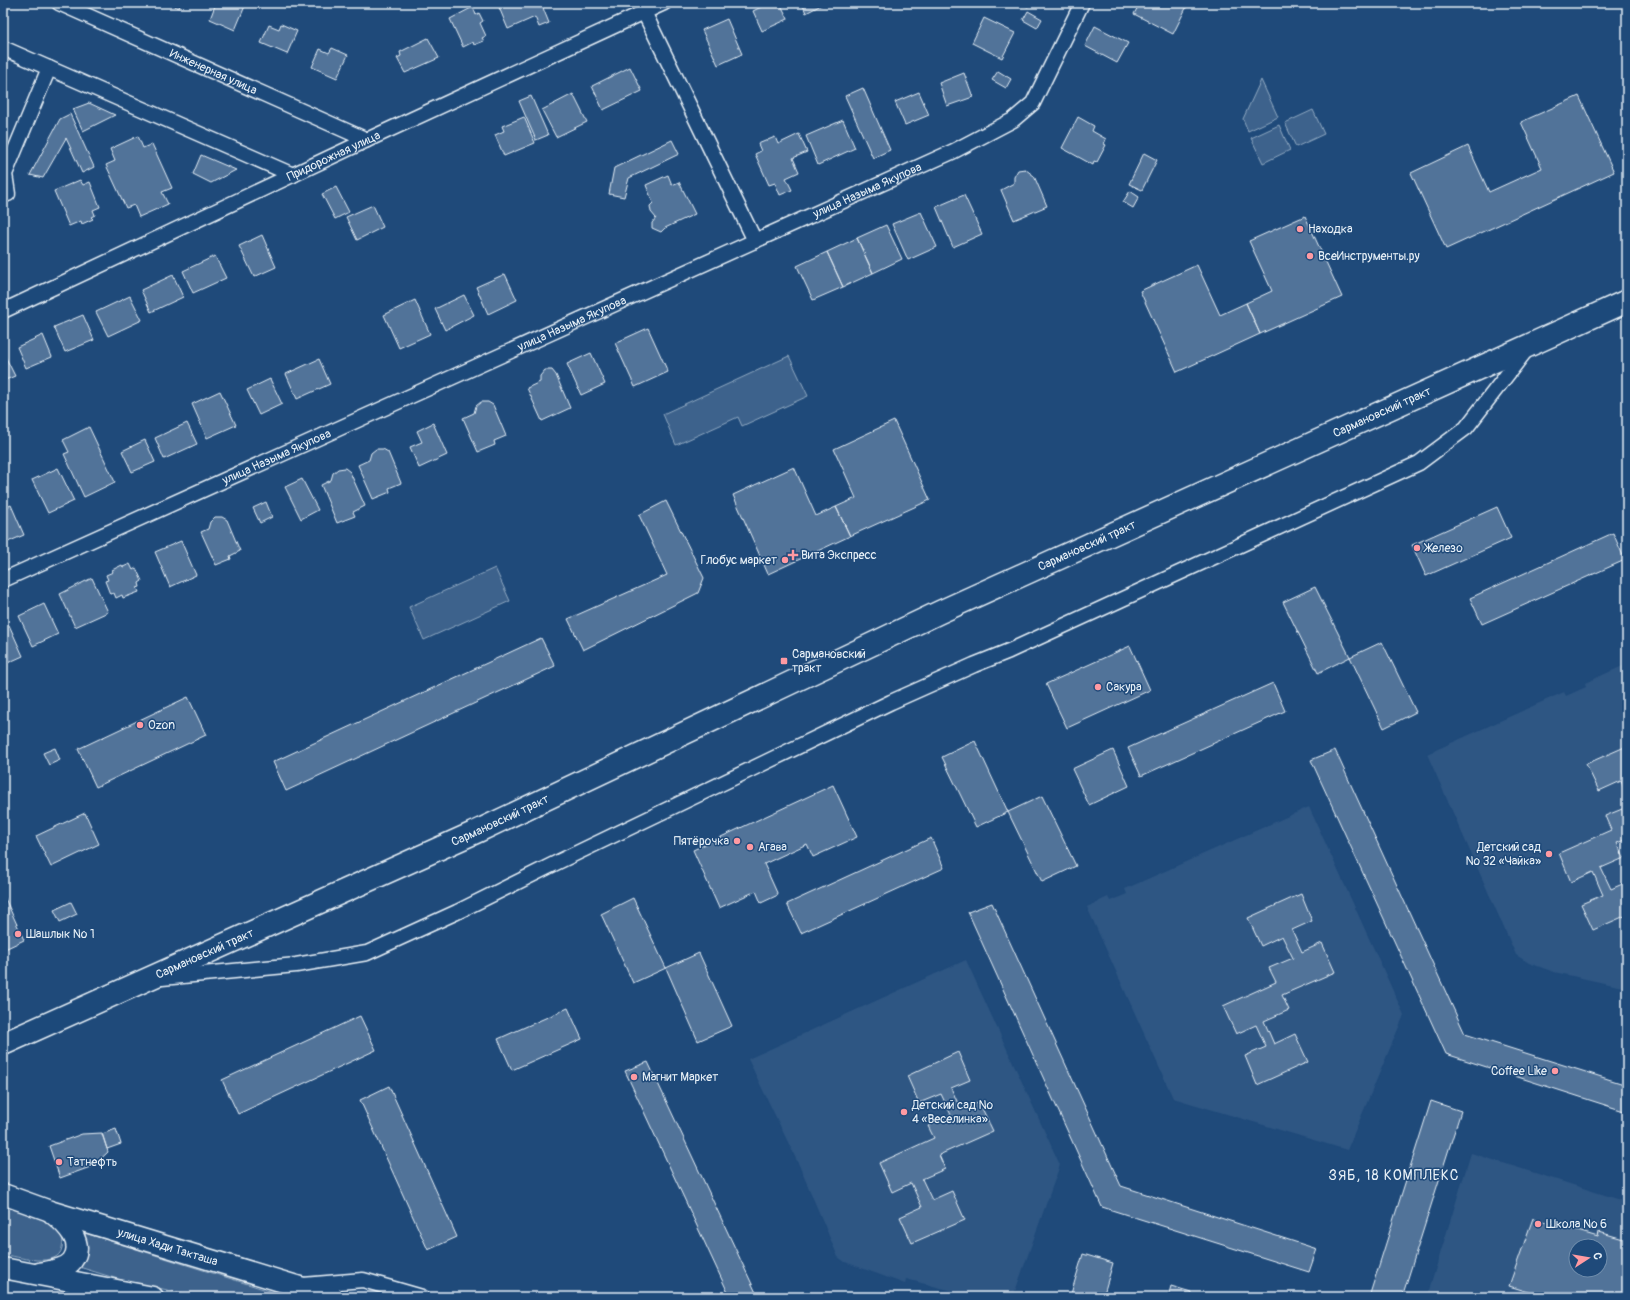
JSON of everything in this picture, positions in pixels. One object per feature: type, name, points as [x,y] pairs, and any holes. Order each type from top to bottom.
[{"type":"main road","name":"Сармановский тракт","points":[[3,1044],[478,831],[940,612],[1627,301]]},
{"type":"main road","name":"улица Хади Такташа","points":[[3,1194],[50,1211],[333,1297]]},
{"type":"main road","points":[[35,1274],[62,1268],[72,1261],[76,1248],[74,1235],[62,1221],[50,1211]]},
{"type":"main road","points":[[3,1268],[152,1297]]},
{"type":"street","name":"Инженерная улица","points":[[59,3],[367,140]]},
{"type":"street","name":"улица Назыма Якупова","points":[[3,580],[954,151],[1013,120],[1033,103],[1082,3]]},
{"type":"street","name":"Придорожная улица","points":[[3,311],[654,6]]},
{"type":"street","points":[[654,6],[755,241]]},
{"type":"street","points":[[3,48],[293,175]]},
{"type":"street","points":[[8,194],[5,174],[49,68]]},
{"type":"street","points":[[144,980],[296,965],[367,953],[457,912],[891,702],[974,665],[1009,652],[1419,463],[1466,428],[1530,345]]},
{"type":"street","points":[[297,1285],[363,1280],[422,1297]]},
{"type":"shaded area","points":[[1261,80],[1278,117],[1248,131],[1243,119]]},
{"type":"shaded area","points":[[1313,110],[1324,134],[1296,147],[1285,123]]},
{"type":"shaded area","points":[[1279,125],[1290,150],[1263,163],[1251,138]]},
{"type":"shaded area","points":[[789,356],[808,396],[742,426],[738,417],[676,445],[663,414]]},
{"type":"shaded area","points":[[495,568],[510,601],[424,640],[409,607]]},
{"type":"shaded area","name":"Детский сад № 32 «Чайка»","points":[[1627,664],[1627,988],[1554,972],[1529,963],[1516,955],[1427,754],[1564,692],[1566,696],[1586,687],[1585,683]]},
{"type":"shaded area","points":[[1309,807],[1404,1015],[1347,1150],[1173,1098],[1087,907],[1108,897],[1110,901],[1127,894],[1125,889]]},
{"type":"shaded area","name":"Детский сад № 4 «Веселинка»","points":[[966,960],[1060,1165],[1013,1297],[976,1297],[906,1279],[905,1284],[845,1262],[838,1257],[799,1165],[748,1059]]},
{"type":"shaded area","name":"Школа № 6","points":[[1471,1153],[1627,1202],[1627,1297],[1427,1297]]},
{"type":"shaded area","points":[[3,1204],[41,1218],[54,1226],[60,1233],[63,1244],[59,1254],[53,1258],[36,1260],[3,1254]]},
{"type":"shaded area","points":[[85,1233],[289,1297],[200,1297],[121,1280],[76,1266],[86,1243]]},
{"type":"building","points":[[167,3],[181,3],[179,8]]},
{"type":"building","points":[[216,3],[227,5],[228,3],[238,3],[245,6],[235,30],[210,19]]},
{"type":"building","points":[[502,3],[541,3],[549,23],[539,27],[535,17],[508,29],[498,5]]},
{"type":"building","points":[[769,3],[780,3],[788,19],[762,31],[753,11]]},
{"type":"building","points":[[802,3],[825,3],[806,13]]},
{"type":"building","points":[[1021,3],[1030,3],[1028,7]]},
{"type":"building","points":[[1140,3],[1182,3],[1187,6],[1173,34],[1134,14]]},
{"type":"building","points":[[473,7],[476,15],[479,13],[483,21],[480,23],[486,36],[482,38],[484,41],[474,45],[473,42],[463,47],[450,19]]},
{"type":"building","points":[[1028,11],[1042,19],[1037,28],[1023,20]]},
{"type":"building","points":[[984,18],[1015,33],[1002,58],[972,43]]},
{"type":"building","points":[[727,19],[742,54],[718,65],[702,30]]},
{"type":"building","points":[[281,24],[297,31],[287,54],[261,43],[269,25],[279,29]]},
{"type":"building","points":[[1095,26],[1128,43],[1117,63],[1085,46]]},
{"type":"building","points":[[428,38],[439,58],[405,73],[397,58],[401,56],[400,52]]},
{"type":"building","points":[[332,48],[348,55],[337,78],[312,67],[320,49],[329,53]]},
{"type":"building","points":[[630,67],[642,91],[603,110],[592,86]]},
{"type":"building","points":[[998,71],[1011,79],[1006,88],[992,80]]},
{"type":"building","points":[[964,73],[973,97],[947,106],[939,83]]},
{"type":"building","points":[[863,88],[890,150],[873,158],[845,96]]},
{"type":"building","points":[[919,92],[929,115],[905,125],[895,102]]},
{"type":"building","points":[[573,94],[587,122],[556,137],[542,110]]},
{"type":"building","points":[[531,96],[548,135],[536,140],[519,101]]},
{"type":"building","points":[[1579,96],[1614,172],[1446,249],[1411,173],[1468,146],[1489,192],[1542,168],[1521,122]]},
{"type":"building","points":[[89,103],[115,115],[83,131],[73,109]]},
{"type":"building","points":[[70,114],[94,167],[82,173],[66,138],[43,178],[30,175],[60,119]]},
{"type":"building","points":[[524,117],[535,143],[504,156],[495,135],[504,131],[502,126]]},
{"type":"building","points":[[1078,117],[1094,126],[1092,131],[1106,139],[1104,144],[1106,145],[1097,162],[1094,161],[1093,165],[1062,148]]},
{"type":"building","points":[[843,120],[855,148],[818,165],[806,136]]},
{"type":"building","points":[[799,134],[807,152],[793,158],[799,172],[786,178],[792,190],[780,195],[775,183],[769,185],[755,154],[761,151],[758,144],[775,137],[778,144]]},
{"type":"building","points":[[138,136],[143,148],[152,144],[172,188],[162,192],[168,204],[139,217],[134,205],[126,208],[106,165],[115,161],[110,149]]},
{"type":"building","points":[[672,140],[679,154],[629,178],[624,197],[609,194],[614,168]]},
{"type":"building","points":[[1144,153],[1157,160],[1142,190],[1129,184]]},
{"type":"building","points":[[201,155],[236,170],[211,183],[193,174]]},
{"type":"building","points":[[1025,169],[1034,176],[1047,206],[1014,220],[1001,190],[1014,183],[1014,177],[1018,170]]},
{"type":"building","points":[[668,175],[672,185],[679,182],[695,214],[665,228],[661,232],[652,228],[652,223],[656,218],[651,212],[650,206],[653,203],[646,185]]},
{"type":"building","points":[[80,180],[83,185],[90,182],[100,207],[93,210],[95,215],[91,217],[93,219],[82,224],[81,221],[69,226],[54,191]]},
{"type":"building","points":[[336,187],[349,212],[335,219],[322,194]]},
{"type":"building","points":[[1130,191],[1139,197],[1133,208],[1123,202]]},
{"type":"building","points":[[964,195],[982,234],[953,247],[936,207]]},
{"type":"building","points":[[373,205],[383,227],[357,240],[346,217]]},
{"type":"building","points":[[921,212],[937,247],[908,260],[892,224]]},
{"type":"building","points":[[1305,216],[1342,297],[1260,334],[1246,303],[1272,291],[1249,241]]},
{"type":"building","points":[[886,225],[902,259],[873,273],[857,238]]},
{"type":"building","points":[[262,235],[276,267],[254,277],[239,246]]},
{"type":"building","points":[[857,238],[873,273],[843,287],[827,252]]},
{"type":"building","points":[[827,252],[843,287],[813,300],[797,266]]},
{"type":"building","points":[[215,256],[226,278],[193,293],[183,271]]},
{"type":"building","points":[[1197,265],[1220,315],[1246,303],[1260,334],[1177,372],[1140,291]]},
{"type":"building","points":[[505,274],[517,300],[488,314],[476,287]]},
{"type":"building","points":[[173,275],[183,297],[151,312],[141,290]]},
{"type":"building","points":[[464,295],[474,315],[445,330],[435,309]]},
{"type":"building","points":[[130,296],[142,320],[108,336],[96,312]]},
{"type":"building","points":[[415,300],[430,334],[399,348],[384,315]]},
{"type":"building","points":[[83,315],[94,340],[65,352],[54,327]]},
{"type":"building","points":[[648,328],[668,372],[635,387],[615,343]]},
{"type":"building","points":[[43,335],[52,357],[26,368],[17,347]]},
{"type":"building","points":[[3,352],[15,376],[3,381]]},
{"type":"building","points":[[591,353],[605,384],[581,395],[567,364]]},
{"type":"building","points":[[319,359],[330,384],[297,399],[286,374]]},
{"type":"building","points":[[545,370],[552,370],[556,375],[570,408],[542,421],[527,388],[540,382],[540,376]]},
{"type":"building","points":[[270,379],[282,404],[259,415],[247,390]]},
{"type":"building","points":[[220,391],[236,425],[207,438],[192,404]]},
{"type":"building","points":[[481,402],[488,402],[493,405],[506,436],[494,441],[495,445],[478,452],[463,418],[474,413],[476,406]]},
{"type":"building","points":[[894,421],[930,500],[850,536],[836,507],[856,498],[834,449]]},
{"type":"building","points":[[187,423],[197,444],[164,459],[155,438]]},
{"type":"building","points":[[433,423],[447,455],[419,468],[410,447],[422,442],[417,431]]},
{"type":"building","points":[[89,427],[115,482],[84,497],[64,454],[69,452],[63,440]]},
{"type":"building","points":[[145,440],[155,462],[132,472],[122,451]]},
{"type":"building","points":[[376,449],[383,449],[388,452],[401,483],[389,488],[390,492],[373,499],[358,465],[369,460],[371,453]]},
{"type":"building","points":[[794,467],[816,516],[836,507],[850,536],[768,574],[733,495]]},
{"type":"building","points":[[58,468],[74,501],[48,513],[32,480]]},
{"type":"building","points":[[345,468],[350,472],[365,506],[353,512],[355,516],[337,523],[321,485],[331,480],[333,473],[338,469]]},
{"type":"building","points":[[302,479],[318,510],[301,519],[285,487]]},
{"type":"building","points":[[666,501],[704,578],[698,593],[583,650],[568,619],[667,575],[639,515]]},
{"type":"building","points":[[266,502],[272,517],[260,523],[253,508]]},
{"type":"building","points":[[11,505],[24,535],[3,544],[3,509]]},
{"type":"building","points":[[1497,507],[1511,538],[1426,576],[1412,545]]},
{"type":"building","points":[[215,517],[222,517],[227,520],[240,551],[230,556],[231,559],[216,565],[201,532],[208,529],[210,522]]},
{"type":"building","points":[[1613,533],[1625,560],[1482,624],[1470,598]]},
{"type":"building","points":[[181,541],[196,575],[170,587],[155,552]]},
{"type":"building","points":[[130,564],[133,570],[136,568],[142,581],[139,583],[140,587],[137,588],[139,592],[123,598],[122,595],[116,598],[114,593],[110,594],[105,581],[108,580],[106,575],[122,565],[123,567]]},
{"type":"building","points":[[92,578],[108,612],[75,627],[60,594]]},
{"type":"building","points":[[1315,587],[1350,657],[1318,673],[1283,602]]},
{"type":"building","points":[[44,604],[58,634],[33,646],[19,616]]},
{"type":"building","points":[[9,625],[23,656],[3,665],[3,627]]},
{"type":"building","points":[[541,638],[555,666],[286,791],[273,762]]},
{"type":"building","points":[[1382,642],[1416,712],[1384,728],[1350,657]]},
{"type":"building","name":"Сакура","points":[[1130,646],[1150,690],[1067,728],[1046,684]]},
{"type":"building","points":[[1273,683],[1285,711],[1141,776],[1128,748]]},
{"type":"building","points":[[188,697],[206,735],[96,787],[78,749]]},
{"type":"building","points":[[975,741],[1008,812],[976,827],[942,757]]},
{"type":"building","points":[[1627,746],[1627,796],[1621,781],[1599,791],[1586,764]]},
{"type":"building","points":[[55,748],[60,760],[49,765],[43,753]]},
{"type":"building","points":[[1113,750],[1129,786],[1089,805],[1072,769]]},
{"type":"building","points":[[1335,750],[1465,1034],[1627,1085],[1627,1112],[1446,1054],[1311,760]]},
{"type":"building","name":"Агава","points":[[833,785],[857,837],[813,857],[807,844],[764,864],[778,895],[761,903],[756,891],[719,908],[693,850]]},
{"type":"building","points":[[1042,796],[1076,866],[1042,882],[1008,812]]},
{"type":"building","points":[[1627,807],[1627,839],[1617,843],[1624,858],[1601,868],[1611,889],[1627,882],[1627,915],[1593,930],[1581,904],[1603,895],[1593,872],[1571,882],[1559,853],[1611,830],[1605,816]]},
{"type":"building","points":[[85,813],[99,844],[51,867],[36,836]]},
{"type":"building","points":[[931,838],[944,868],[801,933],[787,904]]},
{"type":"building","points":[[3,894],[24,940],[3,950]]},
{"type":"building","points":[[1301,894],[1312,921],[1292,930],[1302,952],[1322,943],[1335,972],[1282,995],[1289,1010],[1264,1021],[1274,1044],[1295,1034],[1308,1062],[1257,1085],[1245,1056],[1266,1047],[1256,1025],[1236,1034],[1223,1006],[1276,982],[1269,968],[1293,958],[1282,936],[1261,946],[1248,918]]},
{"type":"building","points":[[633,898],[666,968],[633,983],[601,914]]},
{"type":"building","points":[[71,902],[77,914],[60,922],[54,910]]},
{"type":"building","points":[[992,903],[1121,1186],[1317,1249],[1309,1272],[1102,1207],[968,912]]},
{"type":"building","points":[[699,953],[732,1026],[698,1041],[666,968]]},
{"type":"building","points":[[568,1008],[582,1039],[512,1070],[498,1039]]},
{"type":"building","points":[[360,1016],[376,1050],[238,1114],[222,1080]]},
{"type":"building","points":[[958,1052],[970,1080],[951,1088],[961,1110],[979,1102],[993,1131],[939,1155],[945,1169],[922,1179],[932,1200],[952,1191],[965,1220],[912,1243],[900,1217],[922,1207],[911,1183],[892,1192],[879,1163],[934,1138],[928,1126],[951,1115],[941,1094],[919,1103],[907,1076]]},
{"type":"building","points":[[648,1062],[758,1297],[730,1297],[625,1071]]},
{"type":"building","points":[[389,1086],[457,1237],[428,1250],[360,1100]]},
{"type":"building","points":[[1431,1101],[1461,1111],[1402,1297],[1369,1297]]},
{"type":"building","points":[[116,1129],[121,1144],[107,1149],[102,1134]]},
{"type":"building","points":[[102,1133],[108,1152],[93,1166],[60,1178],[49,1146],[82,1134]]},
{"type":"building","points":[[1533,1218],[1598,1237],[1599,1232],[1627,1240],[1627,1297],[1545,1297],[1509,1286]]},
{"type":"building","points":[[1083,1254],[1113,1263],[1103,1297],[1070,1297]]},
{"type":"building","points":[[1171,1286],[1191,1292],[1190,1297],[1168,1297]]},
{"type":"place","name":"Находка","points":[[1300,229]]},
{"type":"place","name":"ВсеИнструменты.ру","points":[[1310,256]]},
{"type":"place","name":"Железо","points":[[1417,548]]},
{"type":"place","name":"Вита Экспресс","points":[[793,555]]},
{"type":"place","name":"Глобус маркет","points":[[785,560]]},
{"type":"place","name":"Сармановский тракт","points":[[784,661]]},
{"type":"place","name":"Сакура","points":[[1098,687]]},
{"type":"place","name":"Ozon","points":[[140,725]]},
{"type":"place","name":"Пятёрочка","points":[[737,841]]},
{"type":"place","name":"Агава","points":[[750,847]]},
{"type":"place","name":"Детский сад № 32 «Чайка»","points":[[1549,854]]},
{"type":"place","name":"Шашлык № 1","points":[[18,934]]},
{"type":"place","name":"Coffee Like","points":[[1555,1071]]},
{"type":"place","name":"Магнит Маркет","points":[[634,1077]]},
{"type":"place","name":"Детский сад № 4 «Веселинка»","points":[[904,1112]]},
{"type":"place","name":"Татнефть","points":[[59,1162]]},
{"type":"place","name":"Школа № 6","points":[[1538,1224]]},
{"type":"district","name":"ЗЯБ, 18 КОМПЛЕКС","points":[[1394,1175]]}]
